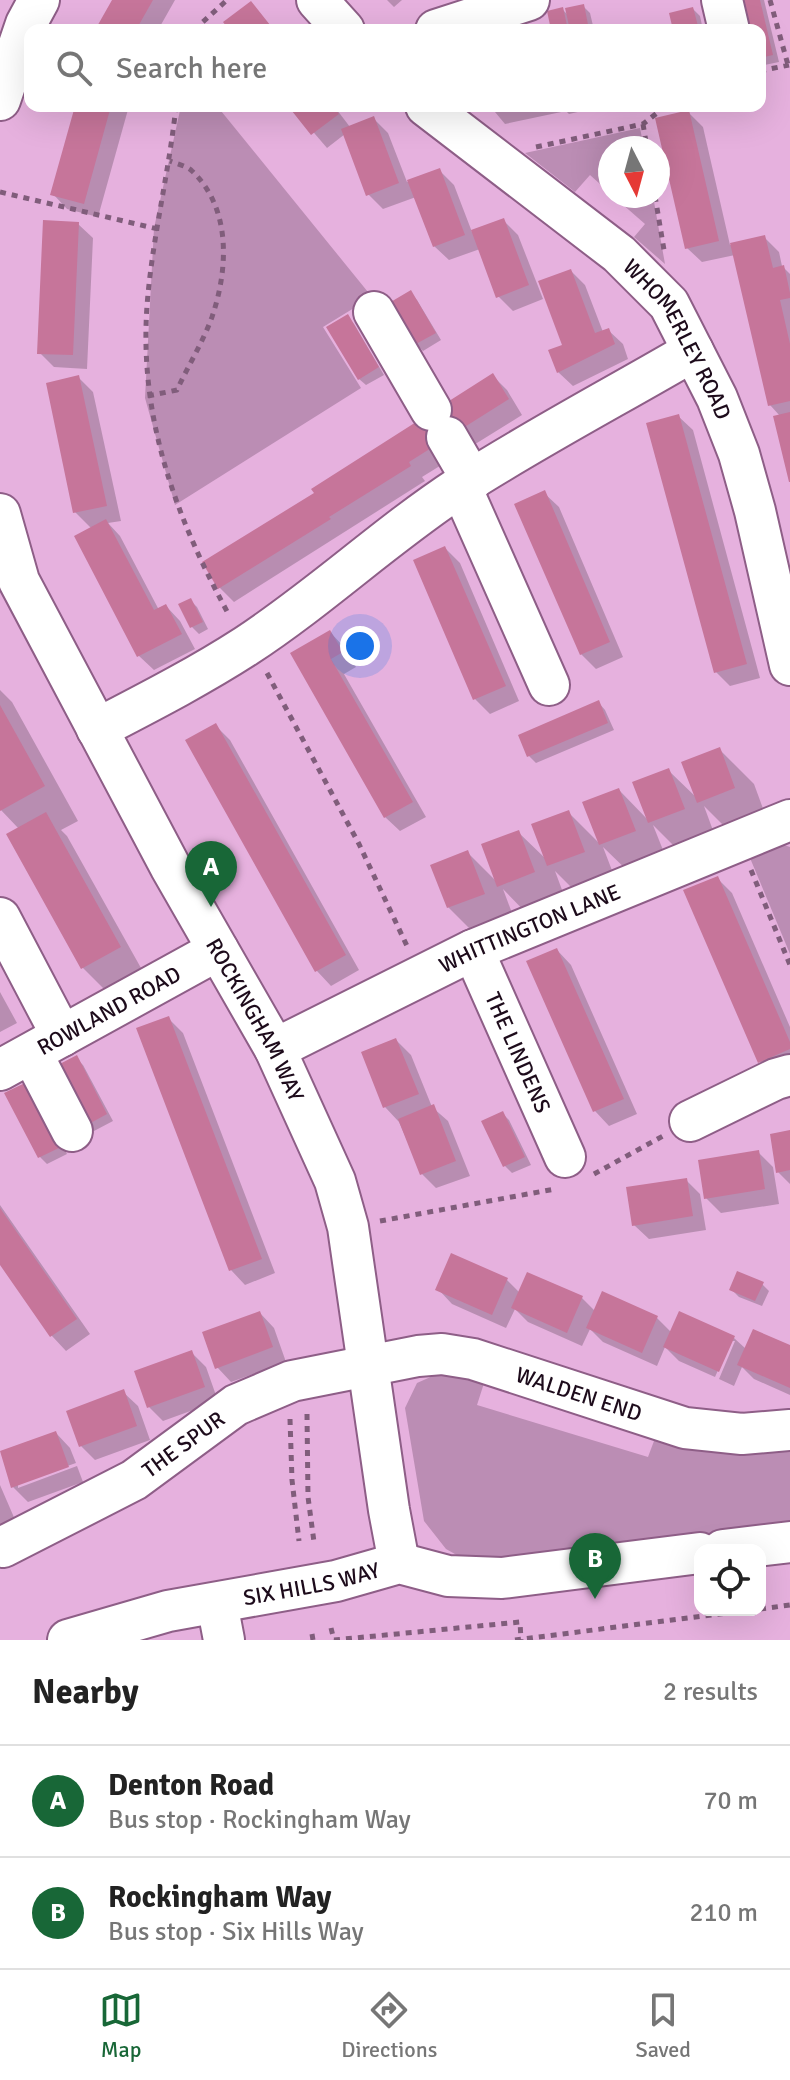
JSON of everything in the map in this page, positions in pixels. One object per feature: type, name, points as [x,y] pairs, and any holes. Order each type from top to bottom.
[{"type":"street","points":[[26,24],[39,0]]},
{"type":"street","points":[[317,0],[339,24]]},
{"type":"street","points":[[455,24],[529,0]]},
{"type":"street","points":[[722,0],[728,24]]},
{"type":"street","points":[[0,100],[24,30]]},
{"type":"street","name":"WHOMERLEY ROAD","points":[[434,112],[619,254],[669,304],[717,398],[739,454],[790,665]]},
{"type":"street","points":[[374,312],[439,424],[467,483],[549,685]]},
{"type":"street","points":[[97,729],[165,694],[246,646],[325,589],[388,537],[467,483],[693,351]]},
{"type":"street","name":"ROCKINGHAM WAY","points":[[0,514],[10,584],[97,729],[170,866],[275,1049],[335,1181],[348,1227],[399,1563]]},
{"type":"street","name":"WHITTINGTON LANE","points":[[275,1049],[473,950],[790,820]]},
{"type":"street","points":[[0,918],[31,1053],[72,1131]]},
{"type":"street","name":"ROWLAND ROAD","points":[[31,1053],[218,950]]},
{"type":"street","name":"THE LINDENS","points":[[473,950],[572,1173]]},
{"type":"street","points":[[690,1121],[790,1075]]},
{"type":"street","name":"WALDEN END","points":[[370,1366],[442,1354],[473,1359],[685,1428],[742,1434],[790,1430]]},
{"type":"street","name":"THE SPUR","points":[[3,1547],[134,1480],[236,1405],[302,1379],[370,1366]]},
{"type":"street","points":[[766,1545],[790,1542]]},
{"type":"street","name":"SIX HILLS WAY","points":[[68,1640],[168,1611],[220,1621],[399,1563],[448,1576],[502,1578],[694,1554]]},
{"type":"path","points":[[201,24],[227,0]]},
{"type":"path","points":[[766,70],[789,65],[770,0]]},
{"type":"path","points":[[175,112],[147,309],[148,396],[174,497],[201,564],[246,646],[269,675],[359,844],[420,975]]},
{"type":"path","points":[[492,157],[643,124],[658,112]]},
{"type":"path","points":[[643,124],[645,136]]},
{"type":"path","points":[[148,396],[177,390],[212,318],[223,276],[224,240],[215,204],[191,170],[170,161]]},
{"type":"path","points":[[0,192],[158,229]]},
{"type":"path","points":[[739,840],[790,965]]},
{"type":"path","points":[[348,1227],[544,1193],[572,1173],[600,1172],[690,1121]]},
{"type":"path","points":[[299,1541],[292,1480],[302,1379]]},
{"type":"path","points":[[302,1379],[308,1497],[314,1542]]},
{"type":"path","points":[[766,1608],[790,1605]]},
{"type":"path","points":[[515,1640],[558,1638],[709,1616]]},
{"type":"path","points":[[331,1628],[334,1640],[520,1622],[521,1640]]},
{"type":"shaded area","points":[[180,112],[222,112],[372,297],[323,327],[361,388],[175,505],[145,398],[154,228]]},
{"type":"shaded area","points":[[640,128],[642,136],[603,136]]},
{"type":"shaded area","points":[[598,137],[598,182],[590,175],[575,192],[525,153]]},
{"type":"shaded area","points":[[627,208],[655,208],[665,264],[634,237],[645,224]]},
{"type":"shaded area","points":[[781,844],[790,847],[790,954],[750,858]]},
{"type":"shaded area","points":[[457,1373],[485,1380],[477,1405],[648,1457],[657,1433],[790,1443],[790,1529],[471,1563],[446,1549],[424,1521],[405,1408],[417,1383],[435,1375]]},
{"type":"building","points":[[112,0],[153,0],[139,24],[98,24]]},
{"type":"building","points":[[734,0],[760,0],[766,24],[740,24]]},
{"type":"building","points":[[251,1],[269,24],[224,24],[223,22]]},
{"type":"building","points":[[584,4],[588,24],[569,24],[565,8]]},
{"type":"building","points":[[563,7],[567,24],[550,24],[547,11]]},
{"type":"building","points":[[693,7],[697,24],[672,24],[669,13]]},
{"type":"building","points":[[766,25],[773,55],[766,57]]},
{"type":"building","points":[[73,112],[109,112],[84,204],[50,195]]},
{"type":"building","points":[[293,112],[338,112],[339,114],[311,135]]},
{"type":"building","points":[[689,112],[719,241],[685,249],[670,184],[670,136],[659,136],[655,118]]},
{"type":"building","points":[[374,116],[399,183],[366,196],[341,129]]},
{"type":"building","points":[[440,168],[465,235],[433,247],[407,180]]},
{"type":"building","points":[[504,218],[529,285],[496,298],[471,230]]},
{"type":"building","points":[[43,220],[79,222],[73,355],[37,354]]},
{"type":"building","points":[[765,235],[773,268],[784,265],[790,293],[790,298],[780,300],[790,344],[790,401],[768,406],[730,243]]},
{"type":"building","points":[[571,269],[595,333],[609,328],[615,344],[557,373],[548,350],[562,345],[538,281]]},
{"type":"building","points":[[411,290],[436,333],[414,345],[389,303]]},
{"type":"building","points":[[348,314],[379,367],[358,380],[326,327]]},
{"type":"building","points":[[493,373],[509,399],[409,462],[411,466],[329,517],[331,519],[218,589],[202,562],[314,493],[311,489]]},
{"type":"building","points":[[79,375],[107,506],[73,513],[46,383]]},
{"type":"building","points":[[790,412],[790,482],[789,482],[773,416]]},
{"type":"building","points":[[679,414],[747,664],[714,673],[646,423]]},
{"type":"building","points":[[545,490],[610,642],[580,655],[514,504]]},
{"type":"building","points":[[106,519],[154,610],[166,604],[182,634],[137,657],[74,536]]},
{"type":"building","points":[[445,546],[506,686],[473,700],[413,560]]},
{"type":"building","points":[[191,598],[203,622],[190,628],[178,604]]},
{"type":"building","points":[[330,630],[343,652],[331,659],[413,802],[384,818],[290,653]]},
{"type":"building","points":[[599,700],[608,723],[527,757],[518,735]]},
{"type":"building","points":[[0,705],[45,786],[0,811]]},
{"type":"building","points":[[216,723],[346,955],[315,972],[185,740]]},
{"type":"building","points":[[720,747],[735,788],[697,803],[681,762]]},
{"type":"building","points":[[669,768],[685,809],[648,823],[632,782]]},
{"type":"building","points":[[619,788],[636,831],[599,845],[582,802]]},
{"type":"building","points":[[569,810],[585,852],[547,866],[531,824]]},
{"type":"building","points":[[46,812],[121,947],[81,969],[6,834]]},
{"type":"building","points":[[519,830],[535,872],[497,887],[481,844]]},
{"type":"building","points":[[468,850],[485,894],[447,908],[430,865]]},
{"type":"building","points":[[718,876],[790,1042],[790,1049],[758,1063],[683,890]]},
{"type":"building","points":[[557,948],[624,1099],[593,1112],[526,961]]},
{"type":"building","points":[[169,1016],[262,1259],[229,1271],[136,1028]]},
{"type":"building","points":[[396,1038],[419,1094],[383,1108],[361,1052]]},
{"type":"building","points":[[77,1055],[107,1114],[85,1126],[54,1067]]},
{"type":"building","points":[[27,1082],[61,1147],[38,1158],[4,1093]]},
{"type":"building","points":[[434,1104],[456,1161],[420,1175],[398,1119]]},
{"type":"building","points":[[503,1111],[525,1157],[503,1167],[481,1121]]},
{"type":"building","points":[[790,1130],[790,1170],[776,1173],[770,1134]]},
{"type":"building","points":[[759,1150],[765,1189],[704,1199],[698,1160]]},
{"type":"building","points":[[687,1178],[693,1216],[632,1226],[626,1187]]},
{"type":"building","points":[[0,1208],[77,1319],[50,1337],[0,1265]]},
{"type":"building","points":[[451,1253],[508,1278],[492,1315],[435,1290]]},
{"type":"building","points":[[737,1271],[764,1282],[755,1301],[729,1290]]},
{"type":"building","points":[[527,1272],[583,1296],[567,1333],[511,1308]]},
{"type":"building","points":[[602,1291],[658,1316],[642,1353],[586,1328]]},
{"type":"building","points":[[260,1311],[273,1347],[215,1369],[202,1332]]},
{"type":"building","points":[[679,1311],[735,1336],[719,1372],[663,1347]]},
{"type":"building","points":[[753,1329],[790,1345],[790,1388],[737,1365]]},
{"type":"building","points":[[192,1350],[205,1387],[147,1408],[134,1371]]},
{"type":"building","points":[[124,1389],[137,1426],[79,1447],[66,1411]]},
{"type":"building","points":[[56,1431],[69,1467],[11,1488],[0,1451]]},
{"type":"place","name":"Denton Road","points":[[211,907]]},
{"type":"place","name":"Rockingham Way","points":[[595,1599]]}]
